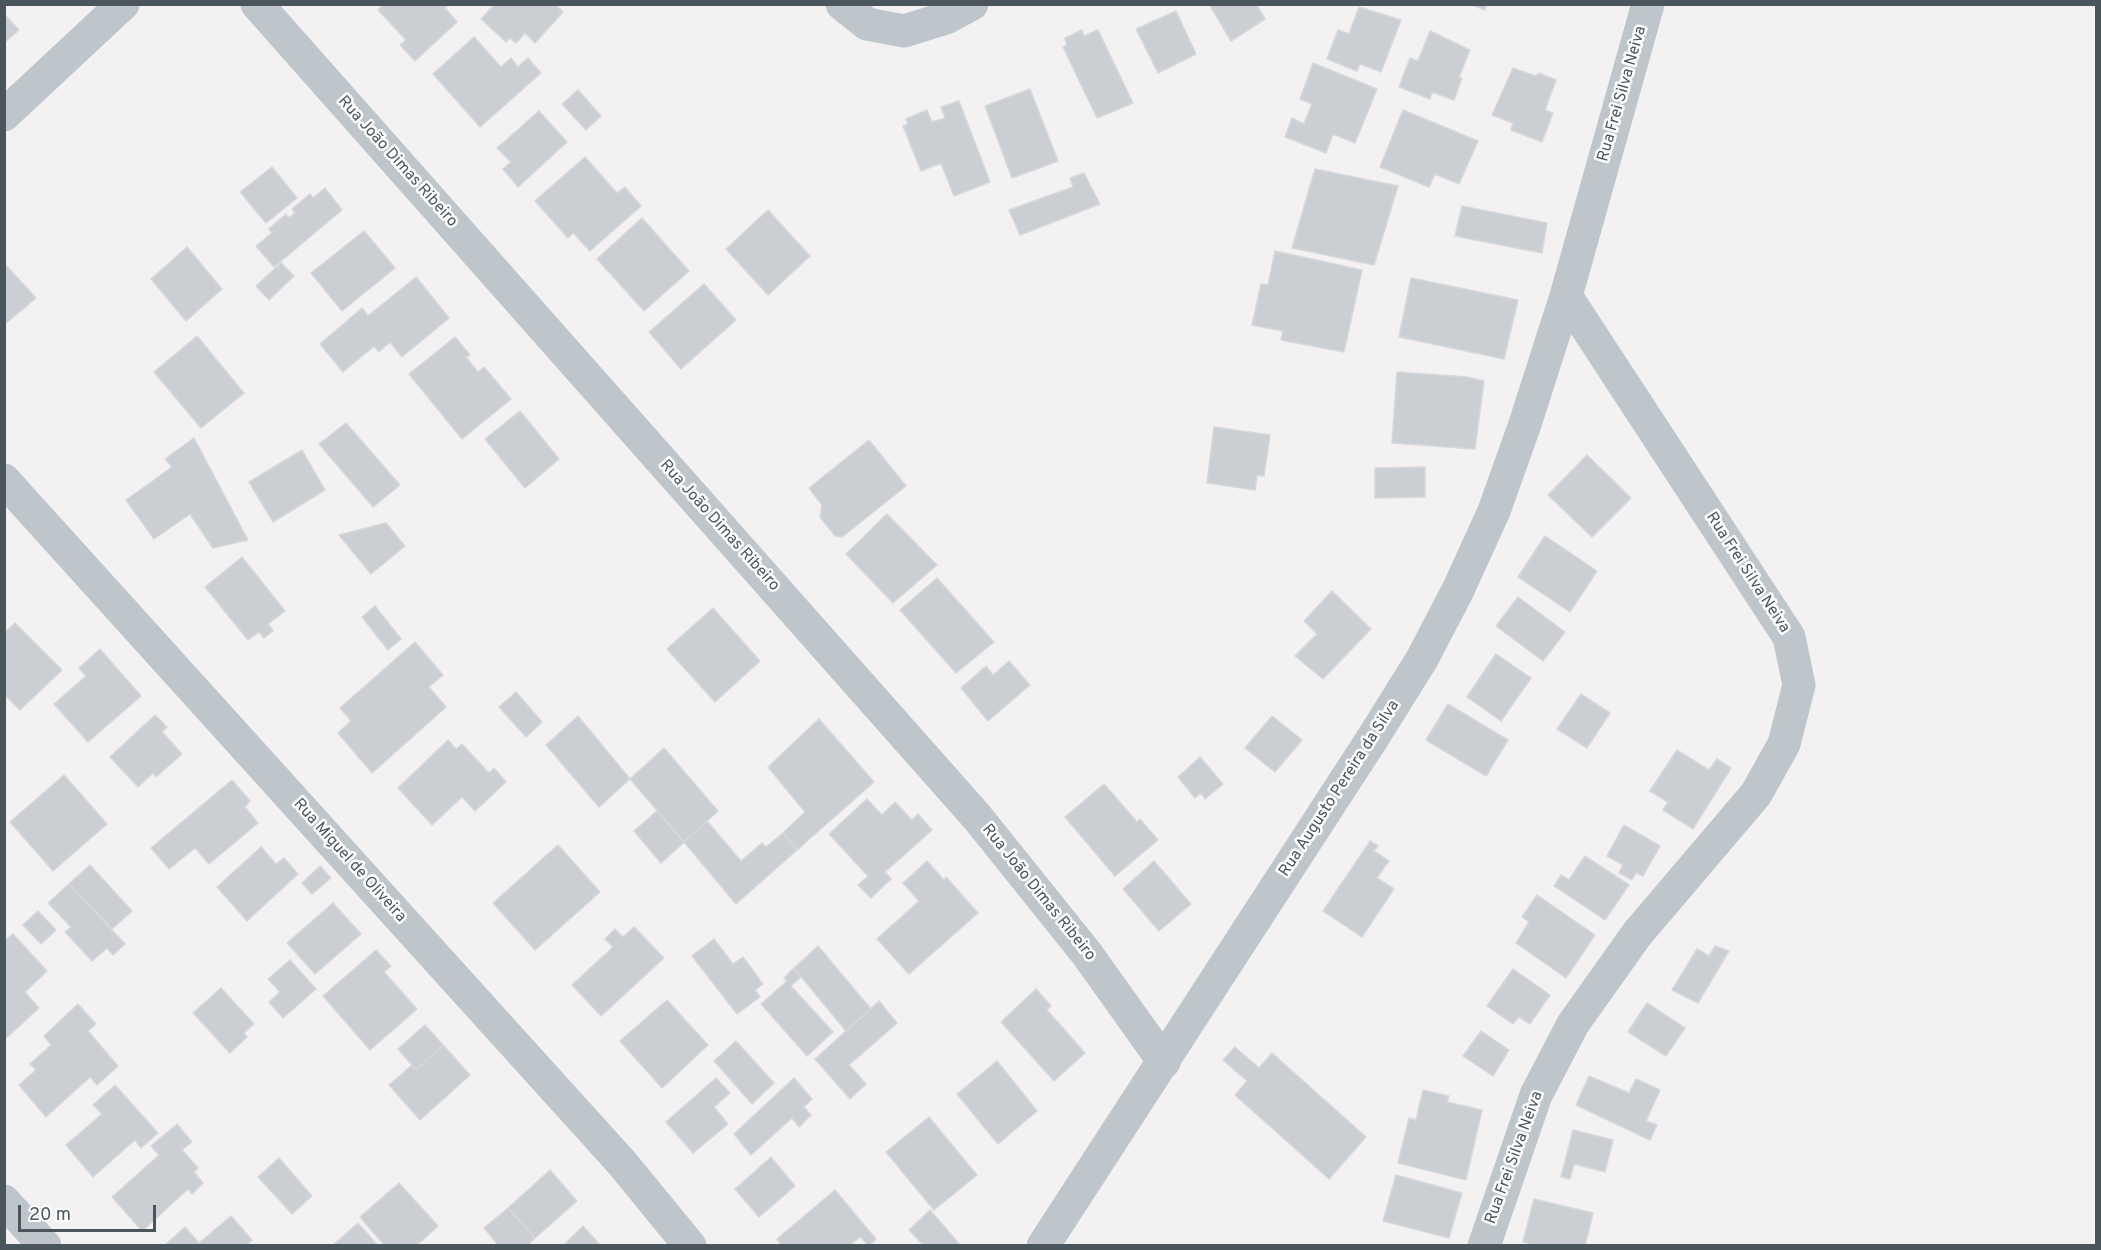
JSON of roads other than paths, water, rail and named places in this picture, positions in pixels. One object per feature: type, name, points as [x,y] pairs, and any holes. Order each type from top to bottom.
[{"type":"street","points":[[4,115],[123,4]]},
{"type":"street","name":"Rua João Dimas Ribeiro","points":[[257,4],[977,817],[1087,954],[1164,1062]]},
{"type":"street","points":[[842,4],[867,24],[904,31],[946,18],[972,4]]},
{"type":"street","name":"Rua Frei Silva Neiva","points":[[1484,1245],[1536,1095],[1573,1024],[1637,934],[1756,794],[1784,744],[1799,686],[1789,636],[1566,296],[1648,4]]},
{"type":"street","name":"Rua Augusto Pereira da Silva","points":[[1043,1245],[1164,1062],[1422,659],[1453,600],[1494,511],[1566,296]]},
{"type":"street","name":"Rua Miguel de Oliveira","points":[[4,480],[622,1163],[690,1245]]},
{"type":"street","points":[[4,1201],[45,1245]]}]
